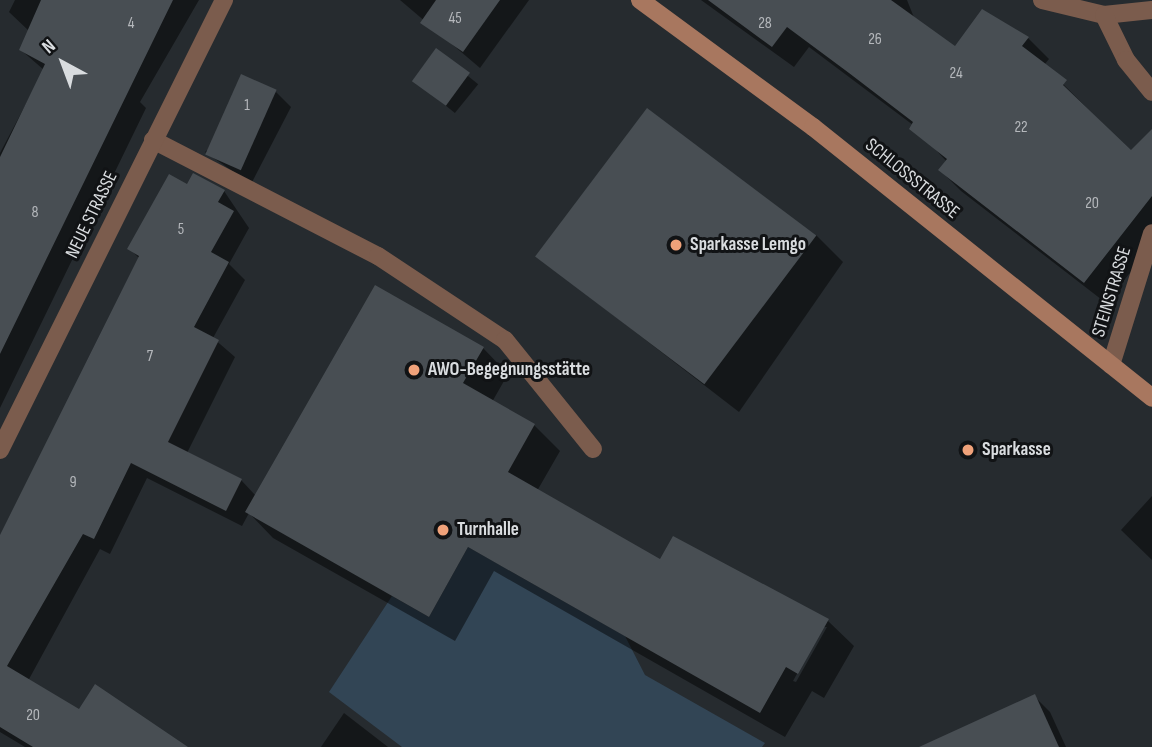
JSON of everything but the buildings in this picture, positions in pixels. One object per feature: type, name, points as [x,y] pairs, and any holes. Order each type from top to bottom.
[{"type":"street","name":"NEUE STRASSE","points":[[0,450],[224,0]]},
{"type":"street","name":"SCHLOSSSTRASSE","points":[[640,0],[813,127],[1152,398]]},
{"type":"street","points":[[1042,0],[1104,15],[1152,10]]},
{"type":"street","points":[[1104,15],[1126,60],[1152,92]]},
{"type":"street","points":[[153,140],[378,256],[505,340],[593,449]]},
{"type":"street","name":"STEINSTRASSE","points":[[1111,365],[1152,233]]},
{"type":"shaded area","points":[[468,547],[625,636],[645,675],[765,743],[762,747],[402,747],[329,692],[392,596],[429,617]]},
{"type":"place","name":"Sparkasse Lemgo","points":[[676,245]]},
{"type":"place","name":"AWO-Begegnungsstätte","points":[[414,370]]},
{"type":"place","name":"Sparkasse","points":[[968,450]]},
{"type":"place","name":"Turnhalle","points":[[443,530]]}]
